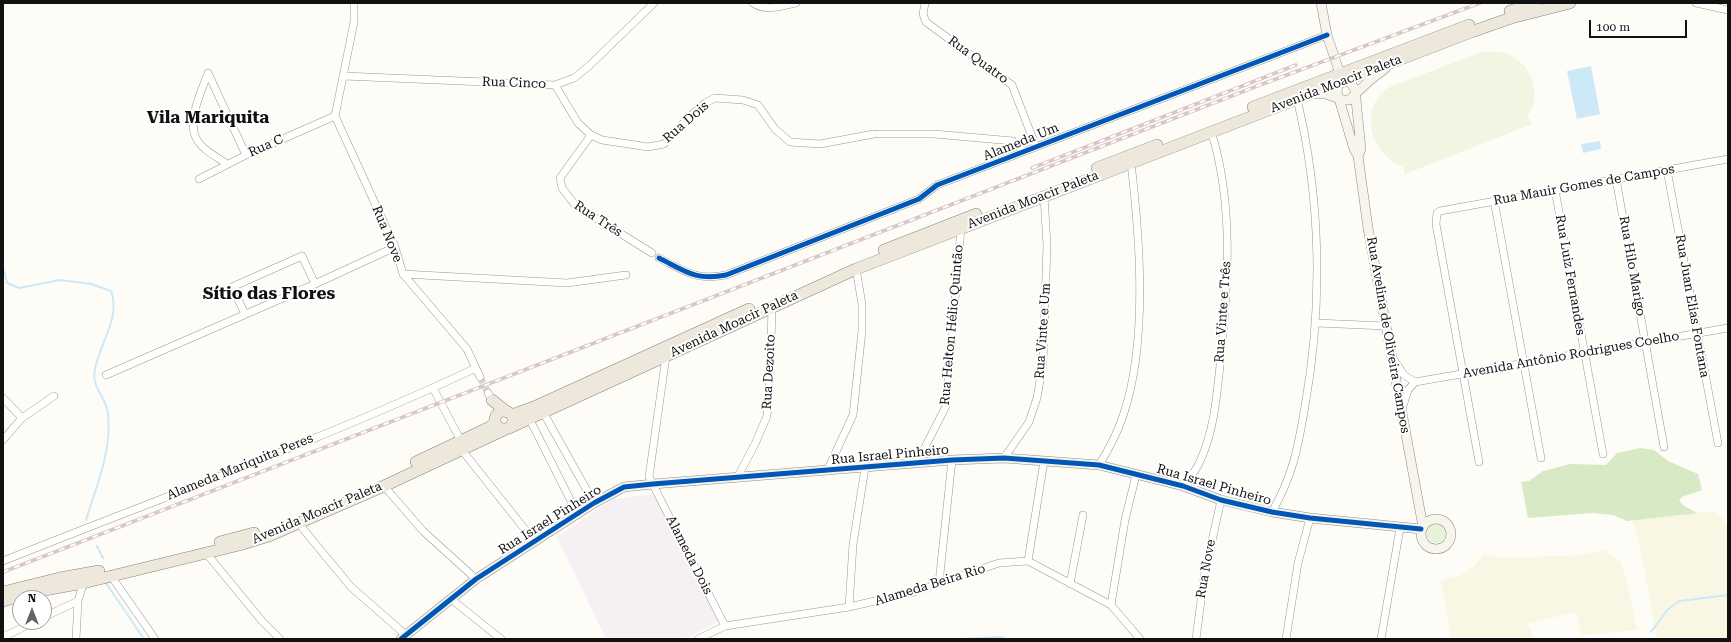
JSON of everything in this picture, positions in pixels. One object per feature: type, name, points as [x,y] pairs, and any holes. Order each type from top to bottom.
[{"type":"main road","name":"Avenida Moacir Paleta","points":[[509,414],[534,407],[782,294],[908,240],[1341,77],[1442,34],[1536,3]]},
{"type":"main road","name":"Avenida Moacir Paleta","points":[[3,601],[274,527],[461,445],[508,428],[856,269],[1211,131],[1311,94],[1341,77],[1397,61],[1511,18],[1570,3]]},
{"type":"main road","points":[[490,396],[509,414],[513,423],[508,428],[500,428],[495,420],[490,396]]},
{"type":"main road","points":[[495,420],[498,414],[509,414]]},
{"type":"main road","name":"Avenida Moacir Paleta","points":[[3,592],[60,578],[84,579],[111,576],[269,536],[384,486],[490,428],[495,420]]},
{"type":"street","points":[[335,116],[354,22],[354,3]]},
{"type":"street","name":"Rua Cinco","points":[[344,76],[555,85],[574,78],[589,66],[654,3]]},
{"type":"street","points":[[753,3],[758,7],[776,8],[796,3]]},
{"type":"street","name":"Rua Quatro","points":[[925,3],[923,14],[926,22],[1012,85],[1036,147]]},
{"type":"street","points":[[1321,3],[1326,35],[1341,77],[1351,83],[1355,95]]},
{"type":"street","points":[[1696,3],[1728,10]]},
{"type":"street","name":"Alameda Um","points":[[659,258],[700,278],[726,275],[919,198],[937,185],[982,169],[1024,151],[1326,35]]},
{"type":"street","points":[[1311,94],[1326,94],[1339,99],[1349,100],[1375,76],[1397,61]]},
{"type":"street","points":[[227,164],[205,148],[196,138],[194,128],[195,103],[208,73],[246,154]]},
{"type":"street","name":"Rua Avelina de Oliveira Campos","points":[[1341,77],[1337,89],[1354,149],[1358,156],[1368,228],[1386,326],[1394,360],[1420,513],[1422,539],[1428,547],[1438,549],[1446,546],[1451,537],[1450,527],[1441,519],[1426,518],[1420,513]]},
{"type":"street","name":"Rua Dois","points":[[555,85],[578,123],[591,135],[602,140],[648,147],[664,144],[705,103],[715,98],[729,98],[743,100],[758,105],[775,129],[790,142],[820,144],[877,134],[934,134],[1013,141],[1024,151]]},
{"type":"street","name":"Rua Avelina de Oliveira Campos","points":[[1355,95],[1361,149],[1358,156]]},
{"type":"street","points":[[1272,512],[1287,483],[1299,442],[1313,363],[1316,323],[1316,223],[1307,148],[1297,99]]},
{"type":"street","name":"Rua C","points":[[199,179],[246,154],[335,116]]},
{"type":"street","name":"Rua Nove","points":[[335,116],[395,247],[403,274],[567,283],[626,275]]},
{"type":"street","name":"Rua Vinte e Três","points":[[1183,486],[1201,459],[1208,437],[1218,385],[1224,323],[1227,273],[1226,229],[1222,184],[1211,131]]},
{"type":"street","name":"Rua Três","points":[[591,135],[560,178],[562,188],[576,206],[652,253]]},
{"type":"street","name":"Rua Mauir Gomes de Campos","points":[[1463,374],[1436,224],[1437,213],[1440,211],[1494,200],[1728,159]]},
{"type":"street","points":[[1099,465],[1112,443],[1124,416],[1133,372],[1138,321],[1139,256],[1131,163]]},
{"type":"street","name":"Rua Juan Elias Fontana","points":[[1667,170],[1718,443]]},
{"type":"street","name":"Rua Hilo Marigo","points":[[1616,179],[1664,447]]},
{"type":"street","name":"Rua Luiz Fernandes","points":[[1555,190],[1603,454]]},
{"type":"street","name":"Rua Vinte e Um","points":[[1004,458],[1028,422],[1036,398],[1043,363],[1047,245],[1044,196]]},
{"type":"street","points":[[1494,200],[1540,458]]},
{"type":"street","name":"Rua Helton Hélio Quintão","points":[[918,463],[946,406],[961,228]]},
{"type":"street","points":[[106,375],[315,284],[395,247]]},
{"type":"street","points":[[245,314],[232,286],[302,256],[315,284]]},
{"type":"street","points":[[827,471],[853,415],[862,331],[862,304],[856,269]]},
{"type":"street","points":[[403,274],[467,349],[480,377]]},
{"type":"street","name":"Rua Dezoito","points":[[738,478],[767,416],[770,379],[772,307]]},
{"type":"street","points":[[1316,323],[1386,326]]},
{"type":"street","name":"Avenida Antônio Rodrigues Coelho","points":[[1415,382],[1697,332],[1728,328]]},
{"type":"street","name":"Alameda Dois","points":[[666,356],[648,472],[649,477],[725,626]]},
{"type":"street","points":[[1394,360],[1404,375],[1415,382],[1408,390],[1402,408]]},
{"type":"street","name":"Alameda Mariquita Peres","points":[[3,561],[303,442],[433,388],[476,368]]},
{"type":"street","points":[[1463,374],[1479,462]]},
{"type":"street","points":[[433,388],[461,445],[535,542]]},
{"type":"street","points":[[3,440],[22,418],[54,396]]},
{"type":"street","points":[[3,398],[22,418]]},
{"type":"street","points":[[543,412],[594,502]]},
{"type":"street","points":[[528,418],[577,513]]},
{"type":"street","name":"Rua Israel Pinheiro","points":[[403,637],[476,579],[535,542],[594,502],[624,487],[952,460],[1004,458],[1099,465],[1183,486],[1221,500],[1272,512],[1310,518],[1400,528],[1422,528]]},
{"type":"street","points":[[939,583],[952,460]]},
{"type":"street","points":[[1044,461],[1028,561],[1111,605],[1140,639]]},
{"type":"street","points":[[849,607],[853,544],[865,468]]},
{"type":"street","points":[[1111,605],[1125,520],[1136,475]]},
{"type":"street","points":[[384,486],[423,531],[476,579]]},
{"type":"street","name":"Rua Nove","points":[[1196,639],[1204,577],[1221,500]]},
{"type":"street","points":[[1070,584],[1083,515]]},
{"type":"street","points":[[1286,639],[1298,563],[1310,518]]},
{"type":"street","points":[[1422,528],[1428,521],[1434,519]]},
{"type":"street","points":[[299,524],[351,587],[403,637]]},
{"type":"street","points":[[1381,639],[1400,528]]},
{"type":"street","points":[[206,552],[262,621],[280,639]]},
{"type":"street","name":"Alameda Beira Rio","points":[[698,639],[725,626],[849,607],[914,592],[999,563],[1028,561]]},
{"type":"street","points":[[111,576],[155,639]]},
{"type":"street","points":[[76,639],[78,601],[84,579]]},
{"type":"street","points":[[451,599],[501,639]]},
{"type":"street","points":[[52,613],[78,601]]},
{"type":"street","points":[[3,637],[17,630]]},
{"type":"shaded area","points":[[655,494],[720,621],[685,639],[606,639],[557,537],[613,499]]},
{"type":"shaded area","points":[[1716,511],[1728,526],[1728,639],[1657,639],[1638,536],[1632,520]]},
{"type":"shaded area","points":[[1605,550],[1621,562],[1628,586],[1637,630],[1582,635],[1576,612],[1528,623],[1534,639],[1451,639],[1441,581],[1461,575],[1476,565],[1483,554],[1507,558],[1584,555]]},
{"type":"green space","points":[[1482,52],[1498,52],[1507,54],[1516,58],[1529,72],[1533,81],[1534,100],[1526,118],[1529,118],[1532,124],[1405,174],[1403,166],[1391,160],[1382,151],[1375,140],[1371,116],[1374,104],[1381,94],[1392,86]]},
{"type":"green space","points":[[1640,448],[1654,450],[1668,461],[1698,474],[1702,490],[1682,497],[1679,500],[1684,506],[1698,513],[1627,521],[1613,515],[1592,513],[1528,518],[1521,482],[1529,481],[1543,471],[1570,464],[1606,465],[1617,453]]},
{"type":"green space","points":[[1436,523],[1443,526],[1446,533],[1443,540],[1436,543],[1429,540],[1426,533],[1429,526]]},
{"type":"water","points":[[1591,66],[1600,114],[1577,119],[1567,71]]},
{"type":"water","points":[[1600,141],[1601,149],[1583,153],[1581,144]]},
{"type":"water","points":[[1002,636],[1007,639],[942,639]]},
{"type":"waterway","points":[[3,267],[7,283],[19,288],[60,280],[91,284],[111,291],[113,301],[112,320],[98,359],[94,376],[97,387],[107,407],[109,427],[108,441],[103,467],[86,520]]},
{"type":"waterway","points":[[97,546],[103,558]]},
{"type":"waterway","points":[[106,583],[144,639]]},
{"type":"waterway","points":[[1651,632],[1668,609],[1680,601],[1728,595]]},
{"type":"tunnel","points":[[480,377],[488,393]]},
{"type":"railway","points":[[3,572],[1260,85],[1480,3]]},
{"type":"railway","points":[[1032,168],[1296,65]]},
{"type":"cycle path","points":[[659,258],[684,271],[698,276],[716,277],[726,275],[919,199],[937,185],[1327,35]]},
{"type":"cycle path","points":[[401,639],[476,579],[594,503],[624,487],[952,460],[1004,458],[1099,465],[1183,486],[1221,500],[1272,512],[1310,518],[1421,529]]},
{"type":"district","name":"Vila Mariquita","points":[[208,118]]},
{"type":"district","name":"Sítio das Flores","points":[[269,294]]}]
